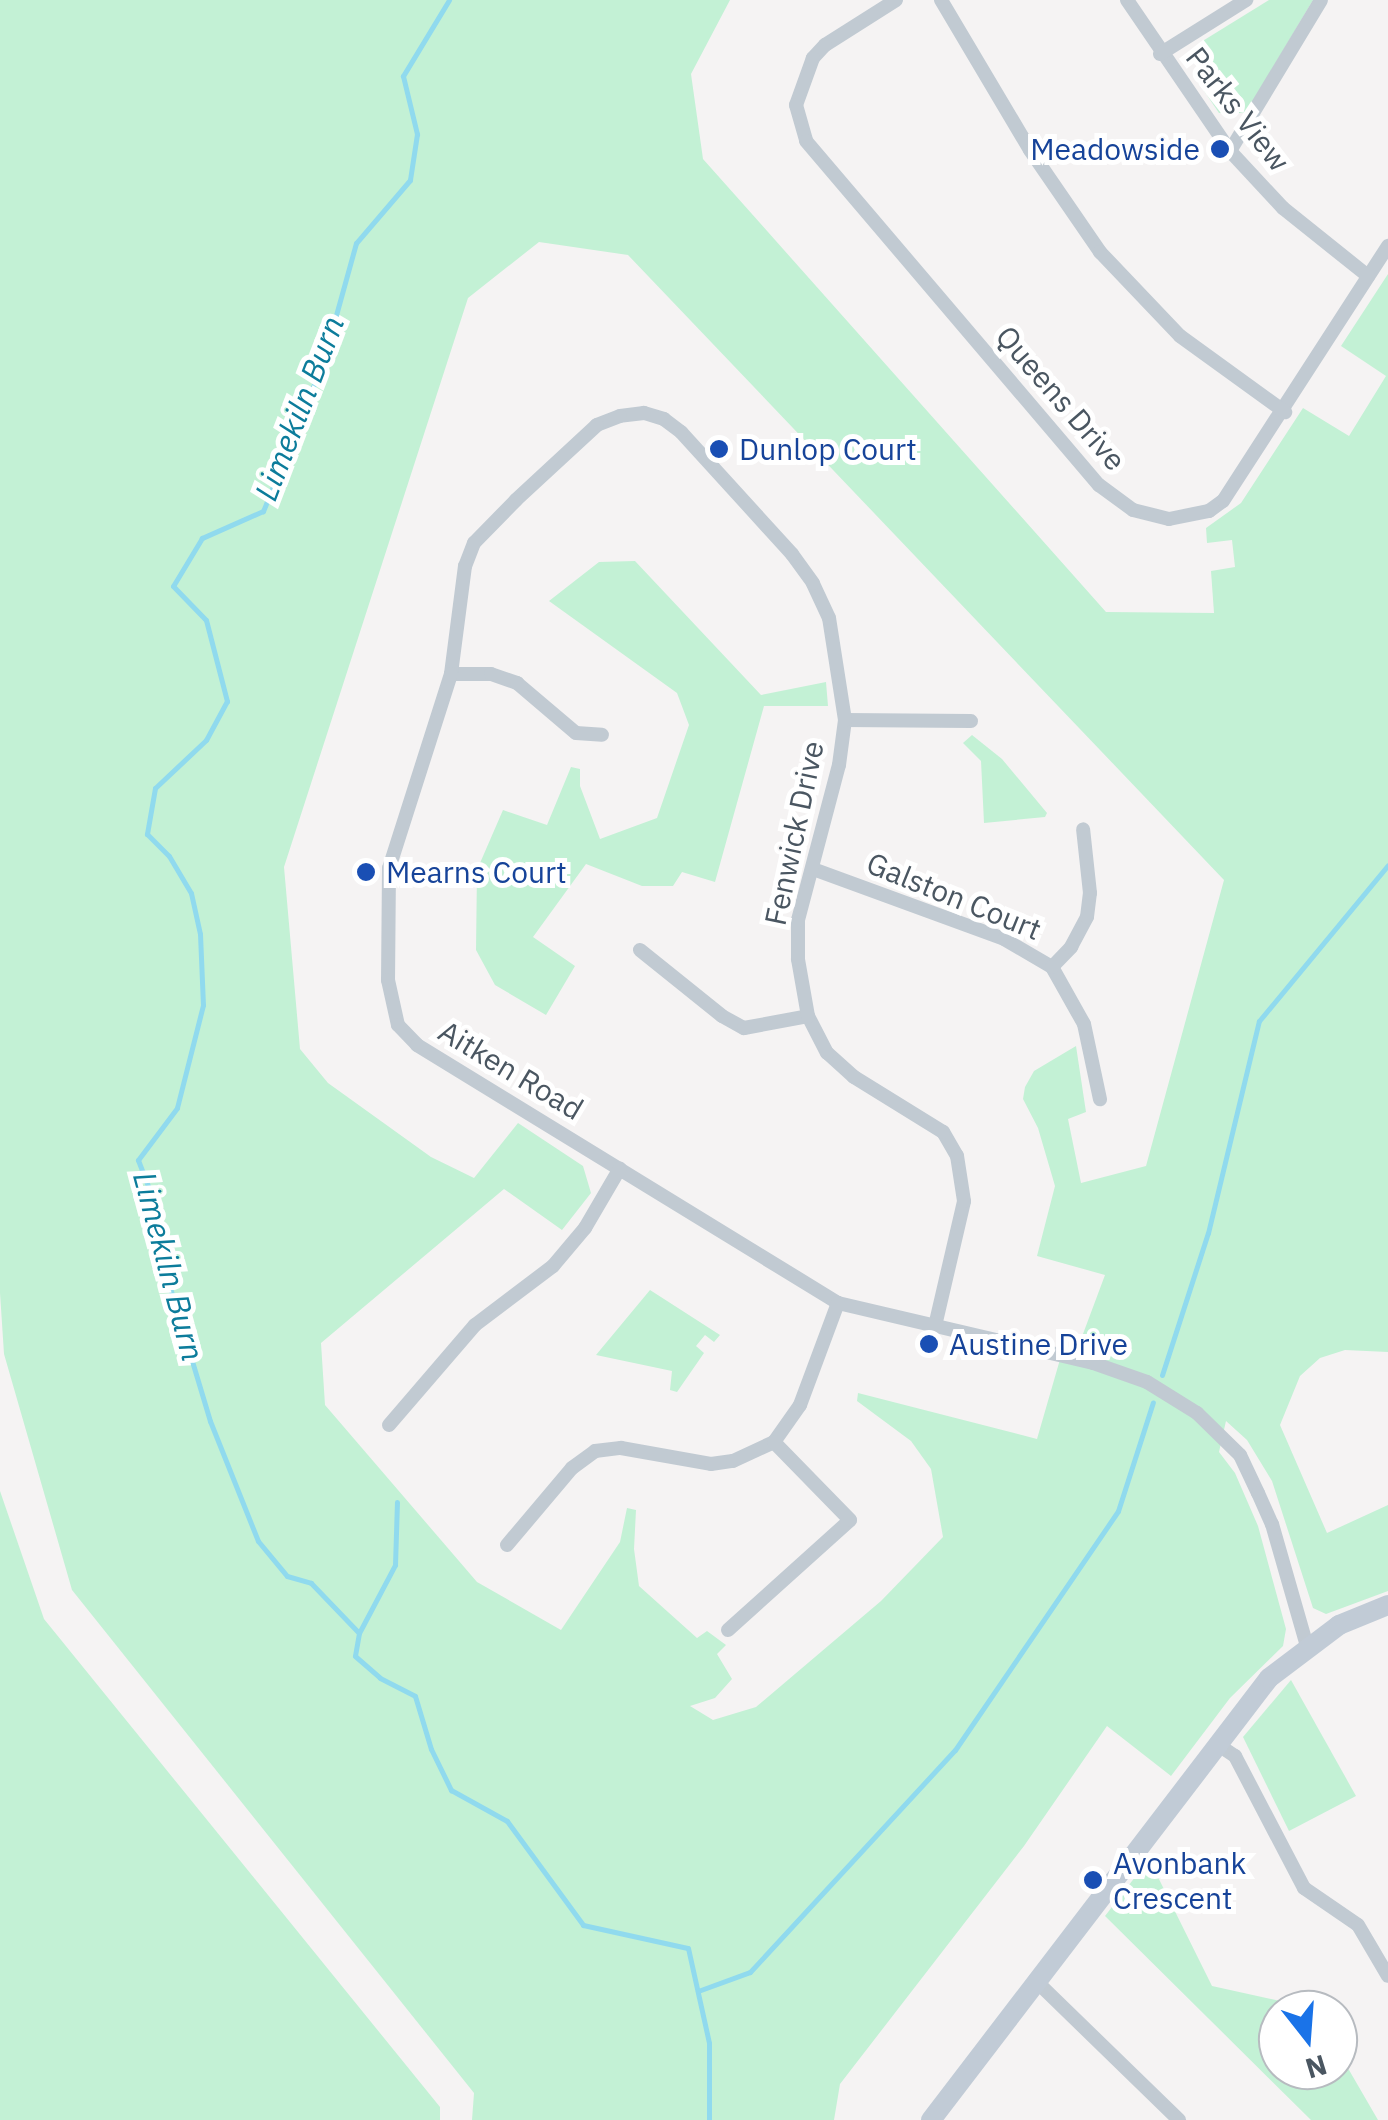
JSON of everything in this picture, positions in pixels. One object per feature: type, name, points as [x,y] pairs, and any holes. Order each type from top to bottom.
[{"type":"street","name":"Queens Drive","points":[[896,0],[825,44],[813,58],[798,92],[800,125],[815,156],[1117,502],[1169,519],[1209,511],[1236,488],[1388,246]]},
{"type":"street","points":[[940,0],[1030,150],[1100,252],[1180,336],[1285,412]]},
{"type":"street","name":"Parks View","points":[[1127,0],[1230,152],[1283,208],[1368,276]]},
{"type":"street","points":[[1160,54],[1246,0]]},
{"type":"street","points":[[1230,152],[1321,0]]},
{"type":"street","name":"Aitken Road","points":[[845,720],[838,657],[814,583],[681,432],[664,419],[644,413],[597,426],[474,544],[465,566],[451,674],[392,850],[390,1003],[398,1024],[416,1045],[838,1303],[1103,1367],[1148,1382],[1198,1413],[1240,1455],[1258,1493],[1272,1524],[1307,1646]]},
{"type":"street","points":[[451,674],[491,674],[517,683],[576,733],[602,735]]},
{"type":"street","points":[[845,720],[971,721]]},
{"type":"street","name":"Fenwick Drive","points":[[845,720],[814,869],[798,920],[798,958],[808,1016],[828,1053],[854,1077],[944,1132],[957,1156],[964,1201],[936,1326]]},
{"type":"street","points":[[1052,968],[1072,948],[1087,917],[1090,893],[1083,830]]},
{"type":"street","name":"Galston Court","points":[[814,869],[1004,939],[1052,968],[1084,1024],[1100,1099]]},
{"type":"street","points":[[640,950],[722,1016],[744,1028],[808,1016]]},
{"type":"street","points":[[389,1424],[474,1325],[553,1266],[585,1228],[620,1168]]},
{"type":"street","points":[[507,1545],[572,1468],[596,1452],[621,1448],[710,1464],[733,1462],[774,1442],[800,1405],[838,1303]]},
{"type":"street","points":[[728,1630],[850,1520],[774,1442]]},
{"type":"street","points":[[931,2120],[1269,1678],[1339,1624],[1388,1605]]},
{"type":"street","points":[[1216,1744],[1235,1756],[1304,1888],[1358,1925],[1388,1976]]},
{"type":"street","points":[[1035,1980],[1179,2120]]},
{"type":"green space","points":[[0,0],[730,0],[691,74],[703,159],[1106,612],[1214,613],[1211,571],[1235,567],[1232,540],[1207,543],[1206,528],[1241,503],[1303,408],[1349,436],[1386,376],[1341,346],[1388,274],[1388,1352],[1345,1350],[1320,1358],[1300,1376],[1280,1425],[1327,1533],[1388,1505],[1388,1591],[1326,1614],[1313,1608],[1272,1481],[1247,1440],[1226,1421],[1219,1452],[1235,1473],[1258,1526],[1286,1629],[1283,1646],[1230,1698],[1171,1776],[1107,1726],[1024,1846],[840,2084],[834,2120],[472,2120],[474,2093],[72,1590],[4,1354],[0,1293]],"holes":[[[539,242],[628,255],[1224,880],[1146,1166],[1081,1183],[1068,1119],[1086,1112],[1076,1046],[1034,1071],[1025,1087],[1023,1099],[1038,1128],[1055,1186],[1037,1256],[1105,1275],[1074,1358],[1061,1356],[1037,1439],[858,1393],[857,1401],[911,1441],[931,1469],[943,1537],[881,1601],[756,1707],[713,1720],[690,1706],[715,1698],[732,1679],[717,1654],[726,1645],[707,1631],[697,1638],[639,1586],[634,1549],[636,1510],[627,1508],[620,1542],[561,1630],[477,1582],[325,1405],[321,1343],[504,1189],[562,1230],[591,1193],[583,1166],[518,1123],[474,1178],[431,1157],[328,1083],[300,1049],[284,867],[468,298]]]},
{"type":"green space","points":[[1269,0],[1313,0],[1246,113],[1219,113],[1196,79],[1201,42]]},
{"type":"green space","points":[[635,561],[761,695],[826,682],[828,706],[764,706],[715,882],[682,872],[673,886],[642,886],[586,864],[533,937],[575,966],[546,1015],[495,985],[476,950],[477,870],[503,810],[547,825],[571,767],[580,769],[580,786],[600,839],[657,818],[689,725],[677,693],[549,601],[599,562]]},
{"type":"green space","points":[[972,735],[1002,759],[1047,813],[1045,817],[984,823],[981,761],[963,743]]},
{"type":"green space","points":[[650,1290],[720,1335],[714,1342],[705,1335],[696,1346],[704,1353],[677,1392],[670,1390],[672,1371],[596,1355]]},
{"type":"green space","points":[[0,1491],[44,1619],[440,2107],[440,2120],[0,2120]]},
{"type":"green space","points":[[1291,1680],[1356,1796],[1289,1831],[1243,1737]]},
{"type":"green space","points":[[1149,1859],[1212,1986],[1258,1996],[1258,2068],[1105,1916]]},
{"type":"green space","points":[[1358,2086],[1378,2120],[1311,2120],[1281,2090],[1358,2090]]},
{"type":"waterway","name":"Limekiln Burn","points":[[449,0],[403,76],[417,134],[410,180],[356,243],[323,362],[263,511],[202,538],[173,586],[206,620],[227,701],[206,740],[155,788],[147,834],[169,856],[191,893],[200,934],[203,1005],[177,1108],[138,1160],[153,1199],[162,1261],[210,1421],[258,1541],[287,1576],[311,1583],[359,1633],[355,1656],[380,1678],[415,1696],[431,1749],[451,1790],[507,1821],[583,1925],[688,1948],[709,2043],[709,2120]]},
{"type":"waterway","points":[[1162,1375],[1208,1233],[1259,1021],[1388,865]]},
{"type":"waterway","points":[[698,1991],[750,1972],[955,1750],[1118,1511],[1153,1402]]},
{"type":"waterway","points":[[359,1633],[395,1565],[397,1502]]},
{"type":"place","name":"Meadowside","points":[[1220,149]]},
{"type":"place","name":"Dunlop Court","points":[[719,449]]},
{"type":"place","name":"Mearns Court","points":[[366,872]]},
{"type":"place","name":"Austine Drive","points":[[929,1344]]},
{"type":"place","name":"Avonbank Crescent","points":[[1093,1880]]}]
